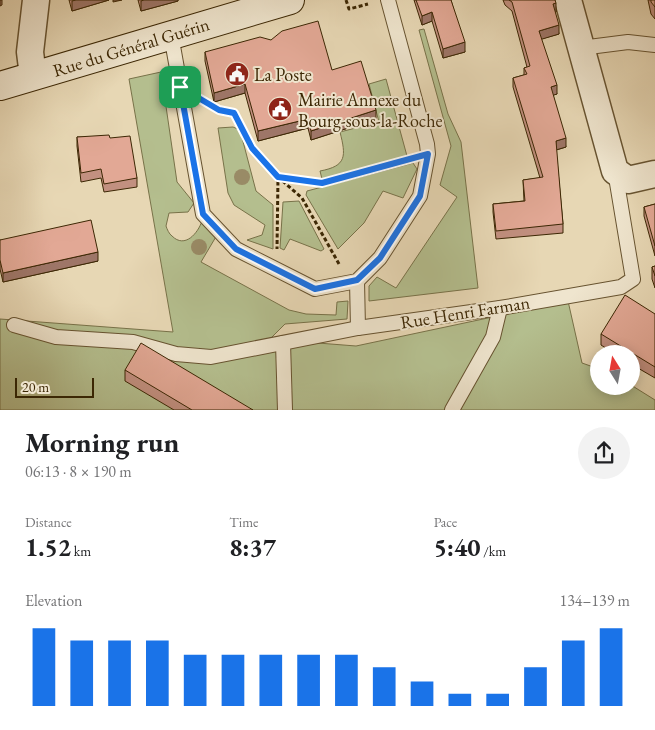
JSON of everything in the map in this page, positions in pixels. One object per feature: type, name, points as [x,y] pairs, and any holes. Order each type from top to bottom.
[{"type":"main road","name":"Rue du Général Guérin","points":[[0,86],[290,0]]},
{"type":"street","points":[[33,76],[30,52],[36,0]]},
{"type":"street","name":"Rue Henri Farman","points":[[568,0],[615,171]]},
{"type":"street","points":[[615,171],[628,180],[655,174]]},
{"type":"lane","points":[[170,35],[203,214],[236,249],[315,289],[353,281],[380,258],[420,196],[428,154],[427,144],[381,1]]},
{"type":"lane","points":[[581,48],[628,42],[655,45]]},
{"type":"lane","name":"Rue Henri Farman","points":[[14,325],[56,337],[132,342],[176,354],[212,357],[358,328],[500,308],[621,287],[633,279],[615,171]]},
{"type":"lane","points":[[353,281],[358,328]]},
{"type":"lane","points":[[452,410],[493,337],[500,308]]},
{"type":"lane","points":[[283,343],[285,410]]},
{"type":"path","points":[[346,0],[349,9],[381,1]]},
{"type":"path","points":[[180,87],[219,110],[234,113],[252,148],[278,177],[302,198],[353,281]]},
{"type":"path","points":[[278,177],[322,183],[428,154]]},
{"type":"path","points":[[276,269],[278,177]]},
{"type":"green space","points":[[424,29],[448,114],[461,142],[478,288],[369,301],[369,286],[377,277],[396,288],[457,197],[440,185],[451,146],[419,30]]},
{"type":"green space","points":[[161,72],[177,182],[194,203],[188,212],[169,213],[166,226],[170,234],[177,240],[186,240],[194,234],[202,221],[217,235],[201,262],[289,310],[306,314],[336,315],[337,302],[348,301],[347,319],[285,324],[271,338],[267,339],[356,346],[568,301],[582,363],[590,366],[590,395],[640,395],[640,391],[655,400],[655,410],[0,410],[0,319],[173,332],[129,79]]},
{"type":"green space","points":[[386,79],[407,156],[322,179],[320,171],[335,166],[342,159],[343,148],[340,132],[379,122],[369,84]]},
{"type":"green space","points":[[233,127],[240,130],[256,191],[273,205],[273,249],[247,240],[262,235],[265,225],[234,205],[228,193],[218,128]]},
{"type":"green space","points":[[413,163],[417,169],[403,198],[383,191],[364,223],[338,249],[306,195],[307,191]]},
{"type":"green space","points":[[299,201],[324,249],[321,251],[290,239],[284,250],[280,248],[283,202]]},
{"type":"building","points":[[416,0],[451,0],[465,42],[443,49],[432,12],[422,16]]},
{"type":"building","points":[[509,0],[555,0],[556,3],[553,4],[559,25],[539,31],[557,85],[551,87],[566,138],[556,141],[563,224],[496,231],[493,204],[525,201],[523,180],[543,177],[513,78],[527,74],[524,68],[530,66],[512,2]]},
{"type":"building","points":[[651,0],[655,0],[655,7],[651,2]]},
{"type":"building","points":[[318,21],[332,70],[361,61],[376,110],[311,131],[308,119],[258,131],[245,84],[214,93],[205,52],[260,37],[271,40],[282,31]]},
{"type":"building","points":[[109,135],[110,138],[130,136],[137,178],[104,184],[101,169],[81,173],[77,137]]},
{"type":"building","points":[[655,204],[655,246],[644,207]]},
{"type":"building","points":[[91,220],[98,252],[3,273],[0,260],[0,240]]},
{"type":"building","points":[[625,295],[655,314],[655,367],[640,358],[640,345],[619,345],[601,334]]},
{"type":"building","points":[[141,343],[253,410],[192,410],[125,370]]},
{"type":"place","name":"La Poste","points":[[237,74]]},
{"type":"place","name":"Mairie Annexe du Bourg-sous-la-Roche","points":[[280,109]]},
{"type":"route","points":[[180,87],[219,110],[234,113],[252,148],[278,177],[322,183],[428,154],[420,196],[380,258],[357,280],[315,289],[236,249],[203,214],[180,87]]}]
